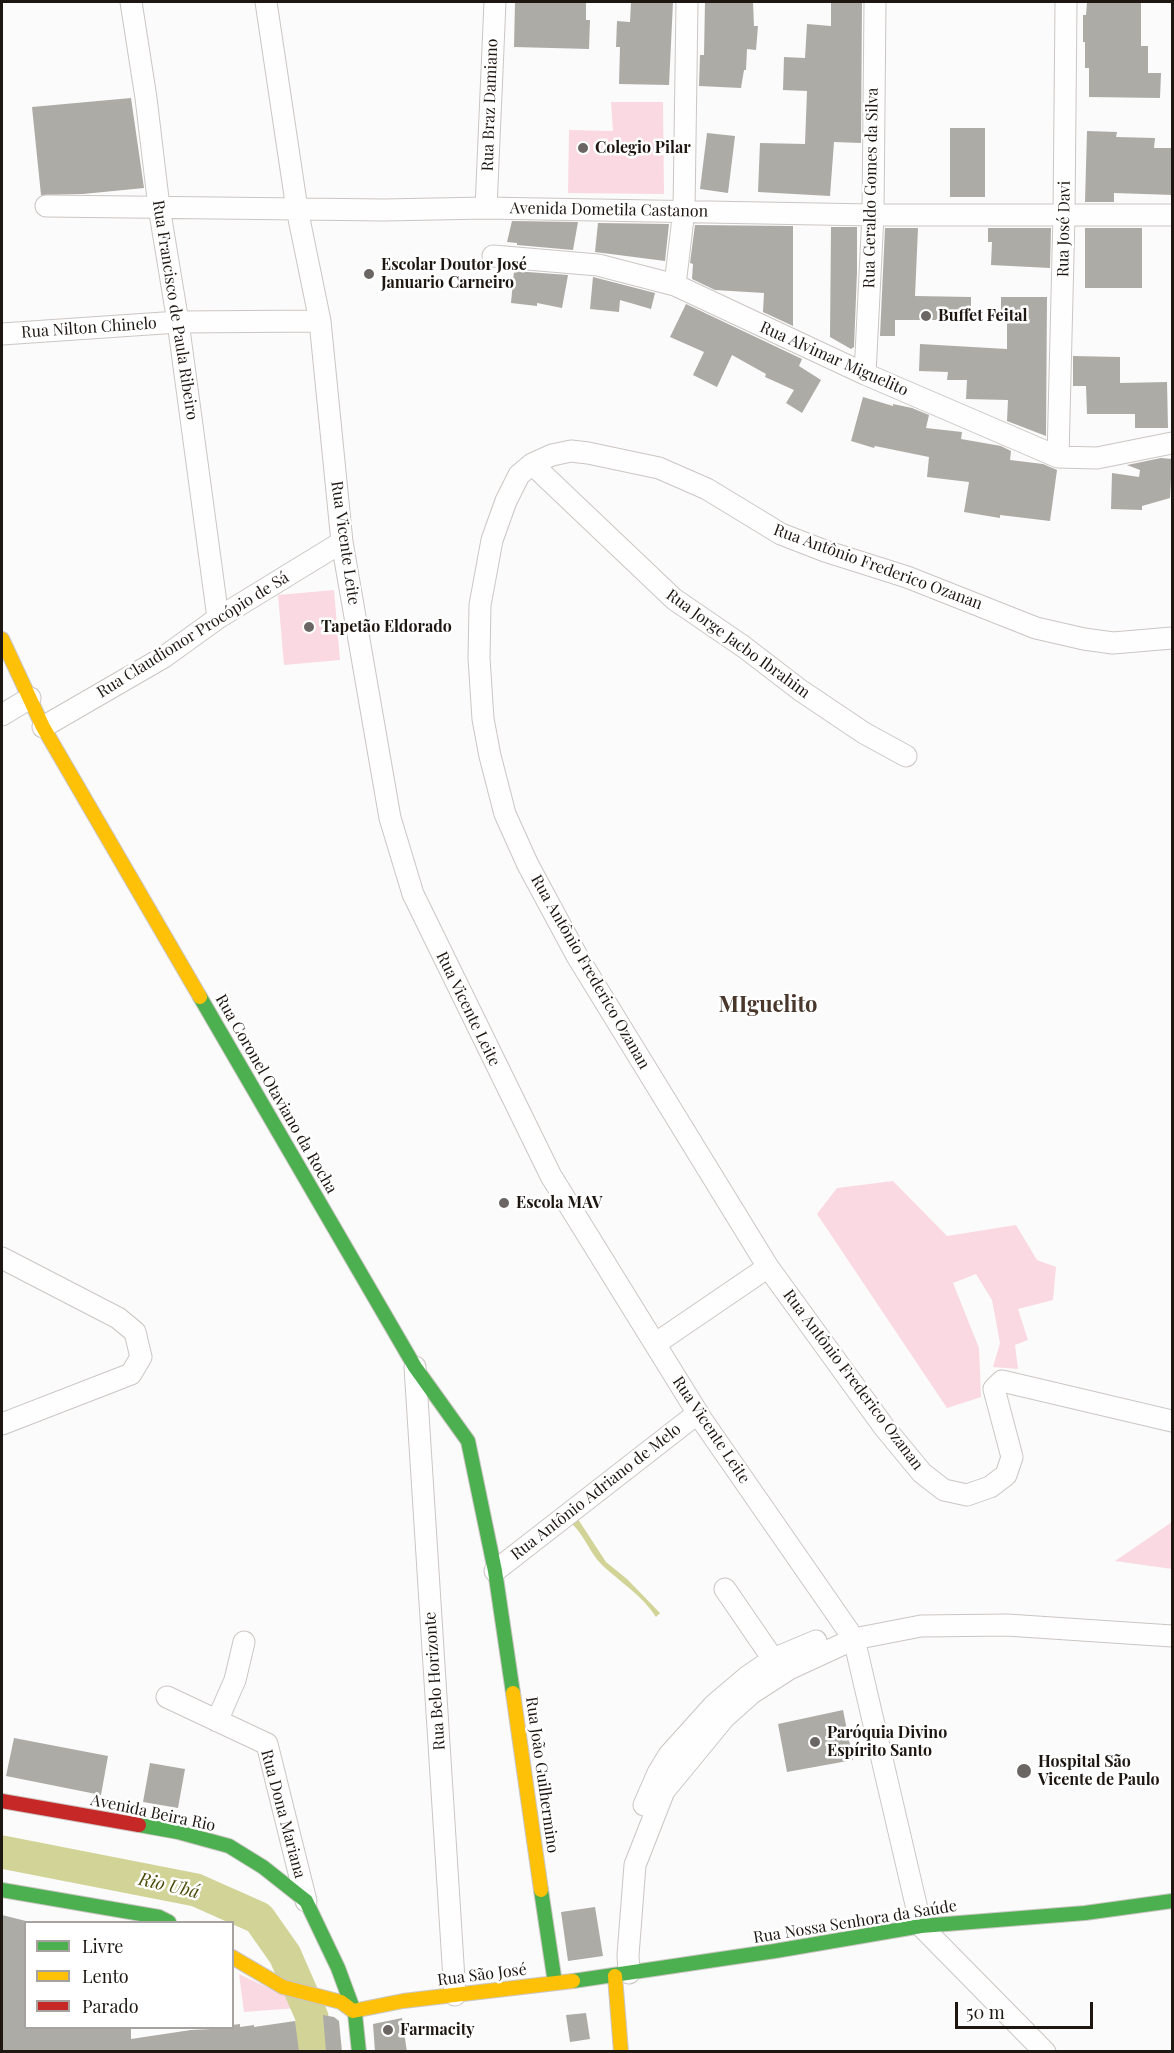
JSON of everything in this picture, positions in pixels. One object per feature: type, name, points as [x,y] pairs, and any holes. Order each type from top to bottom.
[{"type":"street","name":"Rua Francisco de Paula Ribeiro","points":[[132,2],[218,618]]},
{"type":"street","name":"Rua Vicente Leite","points":[[266,2],[297,209],[320,321],[342,542],[390,818],[412,894],[551,1176],[698,1413],[851,1633],[921,1926]]},
{"type":"street","name":"Rua Braz Damiano","points":[[486,208],[495,2]]},
{"type":"street","points":[[675,285],[684,210],[687,2]]},
{"type":"street","name":"Rua Geraldo Gomes da Silva","points":[[865,374],[873,214],[875,2]]},
{"type":"street","name":"Rua José Davi","points":[[1058,457],[1065,215],[1066,2]]},
{"type":"street","name":"Avenida Dometila Castanon","points":[[46,206],[1173,215]]},
{"type":"street","name":"Rua Alvimar Miguelito","points":[[493,256],[598,265],[675,285],[865,374],[1058,457],[1097,458],[1173,443]]},
{"type":"street","name":"Rua Nilton Chinelo","points":[[2,334],[178,322],[320,321]]},
{"type":"street","name":"Rua Antônio Frederico Ozanan","points":[[1173,638],[1113,643],[1036,628],[907,576],[825,551],[781,534],[707,489],[659,468],[571,451],[552,455],[532,464],[519,475],[506,501],[492,540],[480,605],[478,658],[483,719],[505,814],[528,865],[578,956],[768,1268],[884,1427],[922,1473],[944,1490],[967,1495],[990,1487],[1006,1475],[1012,1457],[994,1389],[1002,1381],[1173,1420]]},
{"type":"street","name":"Rua Jorge Jacbo Ibrahim","points":[[532,464],[674,599],[744,647],[800,690],[864,733],[906,756]]},
{"type":"street","name":"Rua Claudionor Procópio de Sá","points":[[44,727],[164,657],[218,618],[342,542]]},
{"type":"street","name":"Rua Coronel Otaviano da Rocha","points":[[2,639],[44,727],[415,1367],[468,1442],[495,1572]]},
{"type":"street","points":[[2,715],[30,698]]},
{"type":"street","points":[[2,1258],[118,1318],[135,1332],[141,1357],[131,1374],[2,1424]]},
{"type":"street","points":[[655,1344],[768,1268]]},
{"type":"street","name":"Rua Belo Horizonte","points":[[415,1367],[455,1995]]},
{"type":"street","name":"Rua Antônio Adriano de Melo","points":[[495,1572],[698,1413]]},
{"type":"street","name":"Rua João Guilhermino","points":[[495,1572],[555,1983]]},
{"type":"street","points":[[725,1589],[773,1659]]},
{"type":"street","points":[[630,1935],[625,1873],[637,1822],[658,1773],[669,1755],[714,1705],[773,1659],[851,1633],[921,1626],[1007,1625],[1173,1636]]},
{"type":"street","points":[[621,2052],[622,1974],[630,1935],[635,1865],[664,1791],[724,1718],[752,1692],[851,1633]]},
{"type":"street","points":[[217,1720],[235,1680],[244,1642]]},
{"type":"street","name":"Rua Dona Mariana","points":[[166,1697],[267,1744],[306,1901]]},
{"type":"street","name":"Avenida Beira Rio","points":[[2,1801],[178,1832],[229,1846],[263,1867],[306,1901],[338,1968],[353,2011],[359,2052]]},
{"type":"street","points":[[2,1890],[159,1917],[166,1921]]},
{"type":"street","name":"Rua Nossa Senhora da Saúde","points":[[622,1974],[921,1926],[1085,1913],[1173,1901]]},
{"type":"street","points":[[921,1926],[1045,2052]]},
{"type":"street","points":[[234,1958],[278,1983],[341,2002],[353,2011]]},
{"type":"street","points":[[324,1972],[338,1968]]},
{"type":"street","name":"Rua São José","points":[[353,2011],[403,2001],[622,1974]]},
{"type":"street","points":[[278,1983],[301,1977]]},
{"type":"shaded area","points":[[611,102],[663,102],[664,194],[568,193],[569,130],[613,131]]},
{"type":"shaded area","name":"Tapetão Eldorado","points":[[334,590],[340,660],[284,665],[278,595]]},
{"type":"shaded area","points":[[893,1181],[947,1236],[1016,1225],[1037,1260],[1056,1267],[1053,1300],[1018,1309],[1028,1340],[1015,1345],[1018,1369],[993,1367],[1000,1343],[992,1300],[976,1274],[953,1283],[979,1348],[981,1397],[947,1408],[817,1214],[837,1188]]},
{"type":"shaded area","points":[[574,1513],[606,1562],[627,1579],[660,1613],[656,1617],[638,1596],[597,1560],[580,1532],[571,1523]]},
{"type":"shaded area","points":[[1172,1522],[1172,1569],[1115,1561]]},
{"type":"shaded area","points":[[239,1974],[294,2000],[297,2008],[244,2012]]},
{"type":"building","points":[[515,2],[586,2],[586,20],[590,20],[589,49],[514,47]]},
{"type":"building","points":[[631,2],[673,2],[669,85],[619,84],[620,47],[616,47],[617,21],[630,22]]},
{"type":"building","points":[[705,2],[753,2],[754,26],[758,26],[756,50],[747,49],[746,70],[744,70],[741,88],[699,86],[700,55],[704,55]]},
{"type":"building","points":[[831,2],[862,2],[861,143],[834,142],[830,196],[758,192],[760,143],[805,144],[807,91],[783,90],[784,57],[805,58],[807,24],[831,26]]},
{"type":"building","points":[[1087,2],[1141,2],[1141,46],[1148,46],[1148,73],[1161,73],[1160,98],[1089,97],[1089,68],[1085,68],[1085,42],[1083,42],[1083,15],[1086,15]]},
{"type":"building","points":[[131,98],[144,188],[83,194],[41,195],[32,107]]},
{"type":"building","points":[[950,128],[985,128],[985,197],[950,197]]},
{"type":"building","points":[[1087,131],[1117,132],[1116,137],[1155,138],[1154,148],[1173,148],[1173,195],[1114,193],[1114,202],[1085,202]]},
{"type":"building","points":[[707,133],[735,136],[728,193],[700,189]]},
{"type":"building","points":[[512,221],[578,222],[573,250],[507,242]]},
{"type":"building","points":[[598,223],[669,224],[665,261],[595,252]]},
{"type":"building","points":[[695,225],[793,226],[793,326],[763,312],[764,293],[715,290],[692,279],[693,264],[690,263]]},
{"type":"building","points":[[831,227],[857,227],[854,347],[851,349],[830,337]]},
{"type":"building","points":[[885,228],[918,228],[915,296],[971,297],[971,320],[895,320],[895,336],[880,336]]},
{"type":"building","points":[[988,228],[1051,228],[1050,268],[991,265],[992,242],[988,242]]},
{"type":"building","points":[[1085,228],[1142,228],[1142,288],[1085,288]]},
{"type":"building","points":[[514,271],[568,275],[562,308],[537,303],[537,306],[511,303]]},
{"type":"building","points":[[593,277],[655,293],[651,309],[620,300],[619,312],[590,309]]},
{"type":"building","points":[[1001,297],[1047,297],[1046,436],[1007,421],[1008,400],[966,399],[967,380],[947,380],[948,372],[919,371],[920,344],[1007,349],[1007,321],[1001,321]]},
{"type":"building","points":[[686,304],[802,359],[799,366],[821,380],[802,413],[786,403],[794,390],[765,377],[766,374],[732,355],[717,387],[693,375],[704,352],[670,337]]},
{"type":"building","points":[[1073,356],[1120,357],[1120,383],[1167,382],[1168,428],[1135,428],[1135,414],[1087,414],[1086,386],[1073,386]]},
{"type":"building","points":[[863,397],[893,406],[893,404],[912,408],[929,415],[926,428],[962,432],[961,439],[1001,446],[1011,451],[1010,460],[1043,464],[1057,470],[1050,521],[1000,515],[1000,518],[964,512],[969,482],[927,477],[929,457],[875,446],[874,448],[851,441]]},
{"type":"building","points":[[1161,458],[1172,459],[1170,498],[1142,506],[1142,510],[1111,509],[1112,473],[1139,477],[1140,470],[1127,465]]},
{"type":"building","name":"Paróquia Divino Espírito Santo","points":[[843,1710],[853,1760],[787,1772],[778,1724]]},
{"type":"building","points":[[14,1738],[108,1756],[101,1795],[6,1776]]},
{"type":"building","points":[[150,1763],[185,1769],[178,1808],[143,1802]]},
{"type":"building","points":[[595,1907],[603,1956],[568,1961],[561,1912]]},
{"type":"building","points":[[2,1915],[26,1921],[24,1921],[24,2029],[131,2029],[131,2039],[191,2030],[234,2029],[234,2025],[240,2024],[240,2027],[254,2025],[254,2027],[295,2021],[299,2052],[2,2052]]},
{"type":"building","points":[[586,2013],[590,2039],[570,2042],[566,2015]]},
{"type":"building","points":[[323,2015],[334,2017],[339,2021],[342,2052],[326,2052]]},
{"type":"building","name":"Farmacity","points":[[402,2018],[407,2052],[375,2052],[373,2024]]},
{"type":"waterway","name":"Rio Ubá","points":[[2,1852],[196,1890],[259,1918],[285,1955],[312,2017],[310,2052]]},
{"type":"traffic: fast","points":[[200,997],[415,1367],[468,1441],[495,1571],[513,1693]]},
{"type":"traffic: fast","points":[[139,1825],[178,1832],[229,1846],[263,1867],[306,1901],[338,1968],[355,2014],[359,2052]]},
{"type":"traffic: fast","points":[[2,1890],[159,1917],[167,1921]]},
{"type":"traffic: fast","points":[[541,1890],[555,1983]]},
{"type":"traffic: fast","points":[[573,1981],[775,1951],[921,1926],[1085,1913],[1172,1901]]},
{"type":"traffic: slow","points":[[2,639],[43,727],[200,997]]},
{"type":"traffic: slow","points":[[513,1693],[541,1890]]},
{"type":"traffic: slow","points":[[234,1958],[283,1987],[341,2002],[353,2011]]},
{"type":"traffic: slow","points":[[615,1976],[621,2052]]},
{"type":"traffic: slow","points":[[353,2011],[403,2001],[573,1981]]},
{"type":"traffic: jam","points":[[2,1801],[139,1825]]},
{"type":"place","name":"Colegio Pilar","points":[[583,148]]},
{"type":"place","name":"Escolar Doutor José Januario Carneiro","points":[[369,274]]},
{"type":"place","name":"Buffet Feital","points":[[926,316]]},
{"type":"place","name":"Tapetão Eldorado","points":[[309,627]]},
{"type":"place","name":"Escola MAV","points":[[504,1203]]},
{"type":"place","name":"Paróquia Divino Espírito Santo","points":[[815,1742]]},
{"type":"place","name":"Hospital São Vicente de Paulo","points":[[1024,1771]]},
{"type":"place","name":"Farmacity","points":[[388,2030]]},
{"type":"district","name":"MIguelito","points":[[768,1005]]}]
